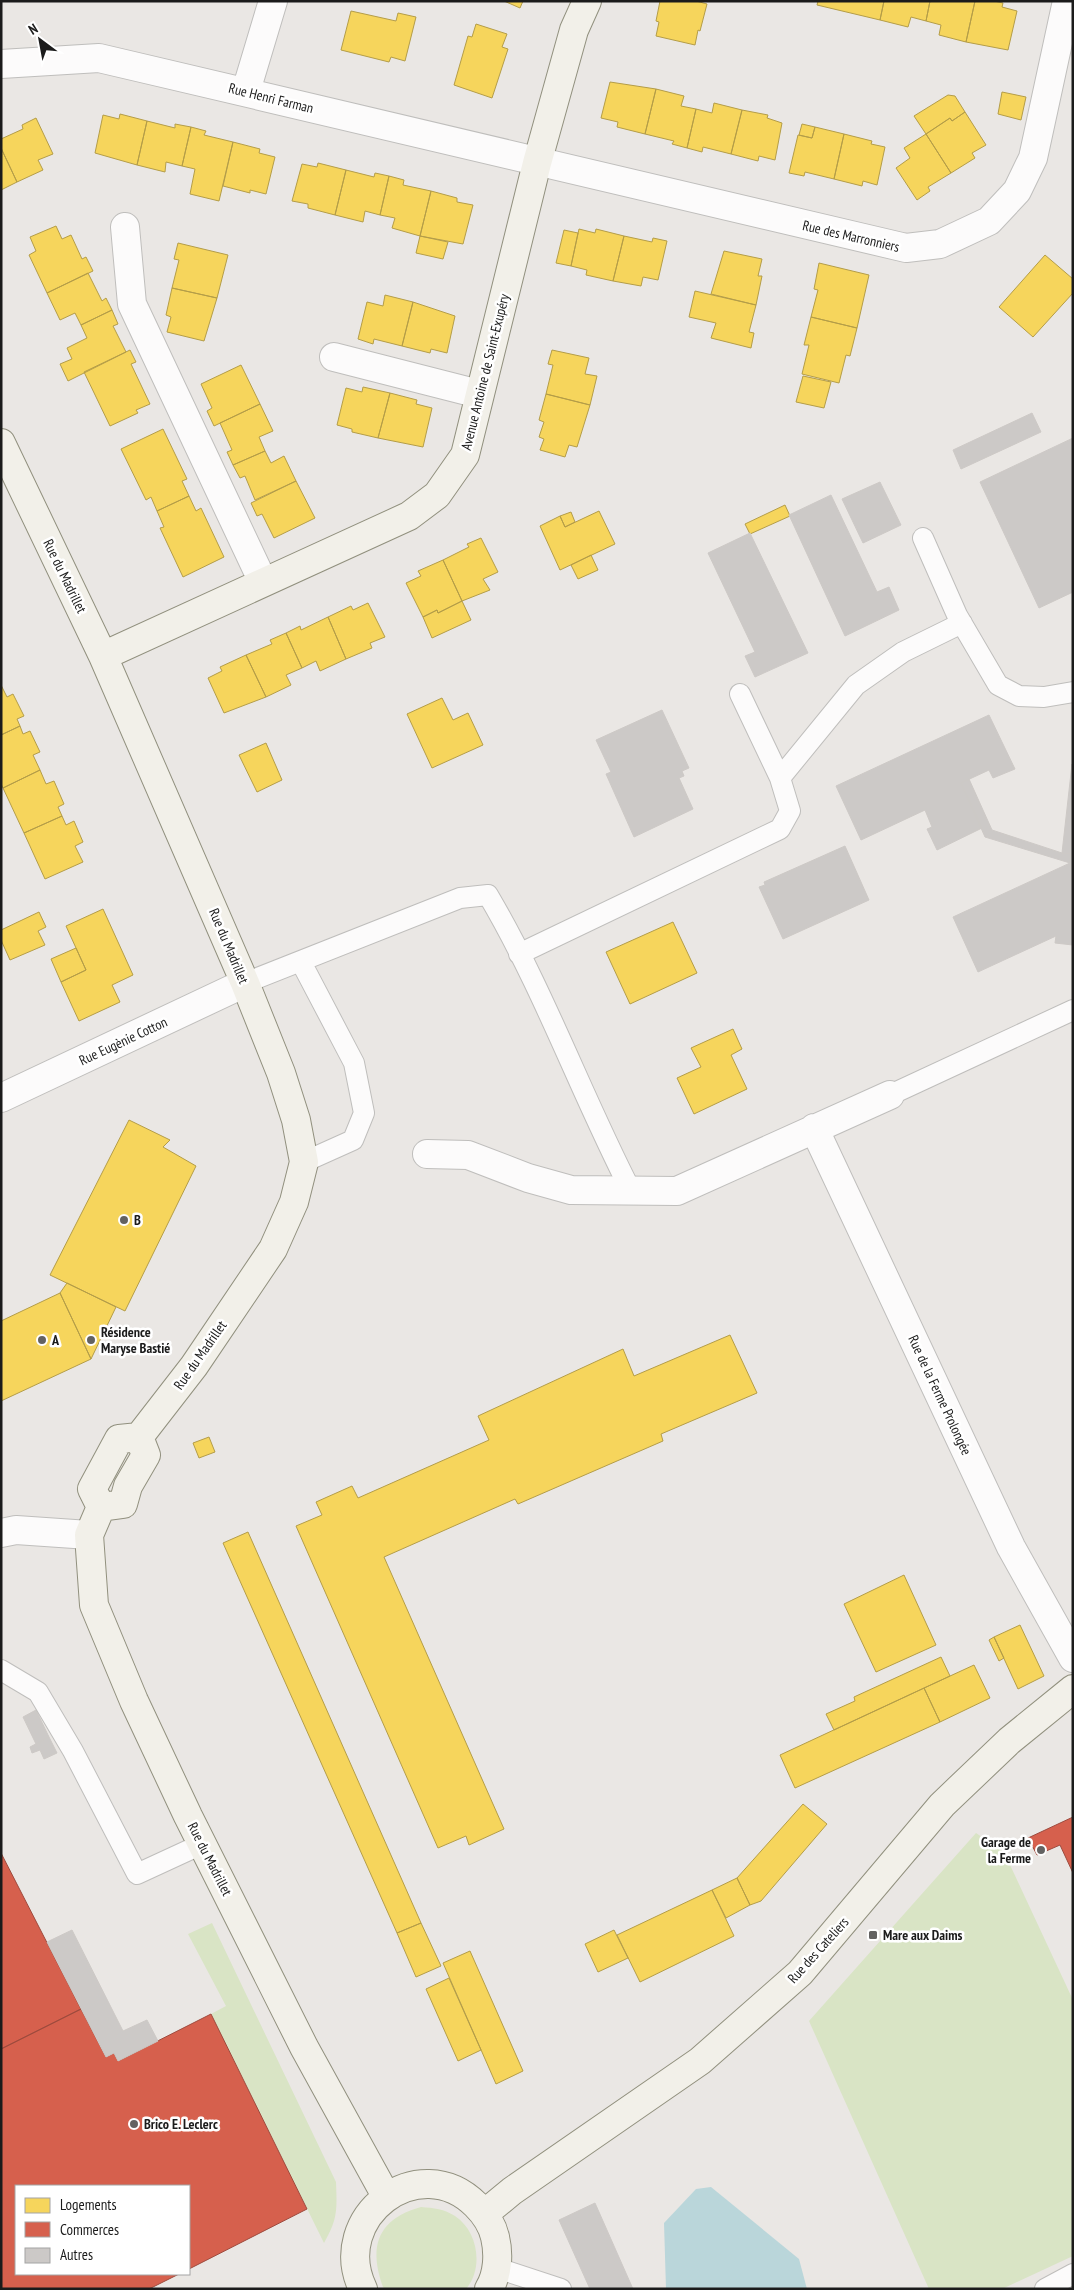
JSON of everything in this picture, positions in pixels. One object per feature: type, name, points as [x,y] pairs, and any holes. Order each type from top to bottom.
[{"type":"street","points":[[246,91],[273,1]]},
{"type":"street","name":"Avenue Antoine de Saint-Exupéry","points":[[103,656],[409,516],[437,495],[465,456],[537,163],[574,30],[587,1]]},
{"type":"street","name":"Rue des Marronniers","points":[[537,163],[906,248],[940,244],[989,221],[1017,191],[1033,158],[1067,16]]},
{"type":"street","name":"Rue Henri Farman","points":[[1,64],[99,58],[246,91],[537,163]]},
{"type":"street","points":[[125,227],[132,304],[263,582]]},
{"type":"street","points":[[334,357],[479,394]]},
{"type":"street","name":"Rue du Madrillet","points":[[1,443],[103,656],[245,983],[287,1092],[296,1120],[304,1162],[294,1202],[273,1249],[194,1366],[139,1437],[119,1439],[92,1488],[101,1507],[89,1535],[94,1605],[134,1702],[202,1844],[304,2047],[386,2196]]},
{"type":"street","name":"Rue Eugènie Cotton","points":[[1,1098],[245,983]]},
{"type":"street","points":[[427,1154],[468,1155],[528,1178],[572,1190],[677,1191],[890,1095]]},
{"type":"street","name":"Rue de la Ferme Prolongée","points":[[814,1128],[1011,1547],[1073,1658]]},
{"type":"street","points":[[1,1533],[16,1530],[89,1535]]},
{"type":"street","name":"Rue des Cateliers","points":[[484,2214],[512,2191],[700,2061],[800,1973],[942,1805],[1009,1741],[1073,1689]]},
{"type":"street","points":[[363,2289],[358,2277],[354,2254],[358,2232],[370,2212],[386,2196],[406,2187],[428,2184],[449,2188],[469,2198],[484,2214],[493,2230],[498,2248],[493,2278]]},
{"type":"lane","points":[[923,538],[962,623],[998,685],[1019,696],[1044,697],[1073,692]]},
{"type":"lane","points":[[780,778],[856,685],[903,652],[962,623]]},
{"type":"lane","points":[[520,954],[780,829],[790,812],[780,778],[740,694]]},
{"type":"lane","points":[[245,983],[460,898],[488,895],[520,954],[631,1191]]},
{"type":"lane","points":[[301,962],[354,1063],[364,1112],[353,1140],[304,1162]]},
{"type":"lane","points":[[890,1095],[1073,1010]]},
{"type":"lane","points":[[1,1670],[38,1692],[73,1751],[137,1874],[202,1844]]},
{"type":"lane","points":[[1045,2289],[1073,2274]]},
{"type":"lane","points":[[493,2278],[561,2289]]},
{"type":"green space","points":[[976,1833],[1004,1852],[1073,2000],[1073,2256],[1002,2289],[929,2289],[809,2021]]},
{"type":"green space","points":[[212,1923],[336,2182],[336,2214],[324,2243],[211,2014],[226,2006],[188,1934]]},
{"type":"green space","points":[[421,2207],[439,2209],[455,2216],[469,2231],[476,2250],[476,2261],[472,2280],[466,2289],[385,2289],[383,2287],[377,2259],[377,2247],[380,2236],[395,2219],[406,2212]]},
{"type":"water","points":[[711,2187],[799,2259],[807,2289],[666,2289],[664,2223],[696,2189]]},
{"type":"building: Logements","points":[[504,1],[523,1],[520,8]]},
{"type":"building: Logements","points":[[660,1],[696,1],[707,4],[695,45],[656,36],[659,22],[656,21]]},
{"type":"building: Logements","points":[[818,1],[884,1],[880,20],[817,5]]},
{"type":"building: Logements","points":[[884,1],[930,1],[926,21],[911,17],[908,27],[880,20]]},
{"type":"building: Logements","points":[[930,1],[975,1],[966,42],[939,35],[941,25],[926,21]]},
{"type":"building: Logements","points":[[975,1],[1003,3],[1002,7],[1017,11],[1008,50],[966,42]]},
{"type":"building: Logements","points":[[351,11],[396,21],[398,13],[416,17],[405,61],[391,57],[389,62],[341,50]]},
{"type":"building: Logements","points":[[476,24],[507,34],[502,47],[508,49],[492,98],[454,85],[468,36],[472,37]]},
{"type":"building: Logements","points":[[610,82],[656,89],[645,134],[617,127],[618,122],[601,118]]},
{"type":"building: Logements","points":[[656,89],[684,96],[681,106],[696,109],[687,148],[672,144],[674,141],[645,134]]},
{"type":"building: Logements","points":[[1002,92],[1026,97],[1021,120],[998,114]]},
{"type":"building: Logements","points":[[948,95],[955,96],[965,112],[952,121],[950,118],[926,134],[914,116]]},
{"type":"building: Logements","points":[[714,103],[742,110],[731,154],[703,147],[702,152],[687,148],[696,109],[712,113]]},
{"type":"building: Logements","points":[[742,110],[768,115],[767,118],[782,123],[775,160],[759,156],[758,161],[731,154]]},
{"type":"building: Logements","points":[[965,112],[986,145],[972,153],[975,158],[951,173],[926,134],[950,118],[952,121]]},
{"type":"building: Logements","points":[[120,114],[147,121],[137,165],[95,153],[103,115],[119,119]]},
{"type":"building: Logements","points":[[36,118],[53,154],[38,160],[43,170],[17,182],[1,148],[1,139],[23,129],[22,125]]},
{"type":"building: Logements","points":[[147,121],[175,128],[175,124],[191,127],[182,166],[166,162],[165,172],[137,165]]},
{"type":"building: Logements","points":[[802,124],[815,127],[812,138],[799,135]]},
{"type":"building: Logements","points":[[191,127],[206,131],[204,135],[233,142],[219,201],[190,194],[195,169],[182,166]]},
{"type":"building: Logements","points":[[815,127],[844,134],[834,179],[805,172],[804,176],[789,173],[798,135],[812,138]]},
{"type":"building: Logements","points":[[844,134],[872,141],[871,144],[885,147],[877,185],[863,181],[862,186],[834,179]]},
{"type":"building: Logements","points":[[926,134],[951,173],[928,187],[930,191],[917,200],[896,168],[910,158],[904,148]]},
{"type":"building: Logements","points":[[233,142],[260,149],[259,153],[275,157],[266,194],[250,190],[250,193],[223,186]]},
{"type":"building: Logements","points":[[1,148],[17,182],[1,190]]},
{"type":"building: Logements","points":[[318,163],[346,170],[335,215],[308,208],[308,204],[292,201],[302,164],[317,167]]},
{"type":"building: Logements","points":[[346,170],[374,177],[375,173],[389,176],[380,215],[365,211],[363,222],[335,215]]},
{"type":"building: Logements","points":[[389,176],[404,180],[403,185],[431,191],[420,236],[392,228],[395,218],[380,215]]},
{"type":"building: Logements","points":[[431,191],[457,198],[457,202],[473,205],[463,244],[420,236]]},
{"type":"building: Logements","points":[[56,226],[62,239],[71,235],[82,259],[86,257],[93,271],[47,293],[29,255],[36,251],[30,237]]},
{"type":"building: Logements","points":[[579,229],[595,233],[596,229],[624,236],[613,281],[586,275],[587,270],[571,266]]},
{"type":"building: Logements","points":[[564,230],[578,233],[571,266],[556,263]]},
{"type":"building: Logements","points":[[420,236],[448,242],[443,259],[416,253]]},
{"type":"building: Logements","points":[[624,236],[652,242],[653,238],[667,241],[658,280],[643,277],[641,286],[613,281]]},
{"type":"building: Logements","points":[[178,243],[228,255],[217,298],[172,288],[179,260],[174,259]]},
{"type":"building: Logements","points":[[724,251],[762,259],[758,276],[762,276],[756,305],[711,294]]},
{"type":"building: Logements","points":[[1045,255],[1073,279],[1073,293],[1033,337],[999,307]]},
{"type":"building: Logements","points":[[819,263],[869,275],[857,328],[811,317],[818,290],[814,289]]},
{"type":"building: Logements","points":[[88,273],[102,301],[106,298],[112,310],[81,325],[75,313],[60,320],[47,293]]},
{"type":"building: Logements","points":[[172,288],[217,298],[204,341],[167,332],[171,317],[166,315]]},
{"type":"building: Logements","points":[[695,291],[756,305],[749,332],[754,333],[751,348],[711,338],[716,323],[689,317]]},
{"type":"building: Logements","points":[[385,295],[413,302],[402,346],[374,339],[373,344],[358,339],[367,302],[383,306]]},
{"type":"building: Logements","points":[[413,302],[455,316],[447,353],[431,349],[430,353],[402,346]]},
{"type":"building: Logements","points":[[112,310],[118,324],[113,326],[126,352],[68,381],[60,364],[72,359],[67,348],[87,338],[81,325]]},
{"type":"building: Logements","points":[[811,317],[857,328],[850,356],[846,355],[839,383],[802,374],[809,345],[804,345]]},
{"type":"building: Logements","points":[[130,350],[136,362],[131,364],[150,404],[136,410],[138,413],[110,426],[84,372]]},
{"type":"building: Logements","points":[[552,350],[589,358],[585,374],[597,376],[590,405],[546,394],[553,365],[548,364]]},
{"type":"building: Logements","points":[[241,365],[260,404],[214,426],[207,411],[212,408],[201,384]]},
{"type":"building: Logements","points":[[803,376],[831,382],[824,408],[796,402]]},
{"type":"building: Logements","points":[[363,387],[390,393],[378,438],[352,432],[352,429],[337,425],[346,388],[362,392]]},
{"type":"building: Logements","points":[[390,393],[417,400],[416,404],[432,408],[423,447],[378,438]]},
{"type":"building: Logements","points":[[546,394],[590,405],[577,447],[569,445],[565,457],[540,450],[544,439],[539,437],[544,422],[539,420]]},
{"type":"building: Logements","points":[[260,404],[273,431],[259,437],[265,451],[233,465],[227,452],[232,450],[220,423]]},
{"type":"building: Logements","points":[[163,429],[187,479],[182,481],[189,496],[157,511],[151,497],[146,500],[121,449]]},
{"type":"building: Logements","points":[[265,451],[271,463],[284,456],[296,481],[255,500],[245,476],[240,478],[233,465]]},
{"type":"building: Logements","points":[[296,481],[315,518],[274,538],[262,514],[257,516],[251,503]]},
{"type":"building: Logements","points":[[189,496],[196,511],[201,508],[224,557],[183,577],[160,528],[164,527],[157,511]]},
{"type":"building: Logements","points":[[785,505],[790,516],[750,534],[745,524]]},
{"type":"building: Logements","points":[[599,511],[615,544],[560,570],[540,526],[560,516],[565,527]]},
{"type":"building: Logements","points":[[571,512],[575,522],[565,527],[560,516]]},
{"type":"building: Logements","points":[[481,538],[498,572],[483,579],[490,590],[462,601],[443,560],[469,547],[467,544]]},
{"type":"building: Logements","points":[[591,555],[598,570],[578,579],[571,565]]},
{"type":"building: Logements","points":[[443,560],[462,601],[438,613],[437,610],[423,617],[406,583],[421,576],[418,571]]},
{"type":"building: Logements","points":[[462,601],[471,620],[432,638],[423,617],[437,610],[438,613]]},
{"type":"building: Logements","points":[[368,603],[385,637],[370,643],[372,648],[346,659],[328,617],[351,606],[353,610]]},
{"type":"building: Logements","points":[[328,617],[346,659],[320,671],[316,661],[302,668],[286,633],[300,626],[301,630]]},
{"type":"building: Logements","points":[[286,633],[302,668],[286,675],[291,685],[266,697],[246,655],[272,644],[270,640]]},
{"type":"building: Logements","points":[[246,655],[266,697],[224,713],[208,678],[222,671],[220,667]]},
{"type":"building: Logements","points":[[1,685],[7,697],[13,694],[24,716],[17,719],[20,726],[1,735]]},
{"type":"building: Logements","points":[[442,698],[453,720],[468,713],[483,745],[432,768],[407,714]]},
{"type":"building: Logements","points":[[20,726],[23,734],[30,731],[40,752],[33,755],[40,770],[3,788],[1,784],[1,735]]},
{"type":"building: Logements","points":[[266,743],[282,780],[257,792],[239,755]]},
{"type":"building: Logements","points":[[40,770],[46,784],[54,781],[64,804],[58,807],[62,816],[24,833],[3,788]]},
{"type":"building: Logements","points":[[62,816],[66,825],[74,821],[83,842],[75,846],[83,862],[45,879],[24,833]]},
{"type":"building: Logements","points":[[103,909],[133,975],[112,985],[120,1002],[79,1021],[61,982],[86,970],[66,926]]},
{"type":"building: Logements","points":[[39,912],[46,927],[38,931],[45,945],[10,960],[1,940],[1,930]]},
{"type":"building: Logements","points":[[673,922],[697,973],[630,1004],[606,952]]},
{"type":"building: Logements","points":[[76,948],[86,970],[61,982],[51,959]]},
{"type":"building: Logements","points":[[733,1029],[742,1049],[731,1055],[747,1089],[694,1114],[677,1078],[701,1067],[691,1048]]},
{"type":"building: Logements","name":"B","points":[[129,1120],[170,1140],[163,1147],[196,1166],[125,1311],[50,1275]]},
{"type":"building: Logements","name":"Résidence Maryse Bastié","points":[[67,1283],[116,1307],[91,1359],[60,1293]]},
{"type":"building: Logements","name":"A","points":[[60,1293],[91,1359],[1,1401],[1,1321]]},
{"type":"building: Logements","points":[[730,1335],[757,1393],[661,1434],[663,1441],[518,1504],[515,1499],[384,1557],[504,1829],[469,1845],[466,1836],[438,1848],[296,1526],[322,1515],[316,1502],[352,1486],[358,1498],[489,1440],[478,1416],[623,1349],[634,1376]]},
{"type":"building: Logements","points":[[209,1437],[215,1452],[199,1458],[193,1443]]},
{"type":"building: Logements","points":[[248,1532],[421,1923],[397,1933],[223,1543]]},
{"type":"building: Logements","points":[[904,1575],[936,1645],[876,1672],[844,1604]]},
{"type":"building: Logements","points":[[1020,1625],[1044,1676],[1018,1689],[994,1637]]},
{"type":"building: Logements","points":[[994,1637],[1004,1658],[999,1661],[989,1640]]},
{"type":"building: Logements","points":[[941,1657],[950,1676],[834,1730],[826,1714],[855,1701],[854,1697]]},
{"type":"building: Logements","points":[[974,1665],[990,1698],[940,1722],[924,1688]]},
{"type":"building: Logements","points":[[924,1688],[940,1722],[795,1788],[780,1755]]},
{"type":"building: Logements","points":[[803,1804],[827,1824],[761,1901],[750,1905],[737,1878]]},
{"type":"building: Logements","points":[[737,1878],[750,1905],[726,1918],[712,1890]]},
{"type":"building: Logements","points":[[712,1890],[734,1936],[640,1982],[617,1935]]},
{"type":"building: Logements","points":[[421,1923],[441,1966],[416,1977],[397,1933]]},
{"type":"building: Logements","points":[[614,1930],[628,1958],[598,1972],[585,1944]]},
{"type":"building: Logements","points":[[470,1951],[523,2071],[496,2084],[443,1963]]},
{"type":"building: Logements","points":[[449,1978],[481,2050],[458,2061],[426,1989]]},
{"type":"building: Commerces","name":"Garage de la Ferme","points":[[1073,1817],[1073,1873],[1060,1845],[1037,1855],[1028,1838]]},
{"type":"building: Commerces","points":[[1,1853],[81,2009],[1,2049]]},
{"type":"building: Commerces","name":"Brico E. Leclerc","points":[[81,2009],[106,2057],[114,2053],[118,2061],[211,2014],[307,2209],[190,2268],[190,2185],[15,2185],[15,2275],[177,2275],[149,2289],[1,2289],[1,2049]]},
{"type":"building: Autres","points":[[1032,413],[1041,432],[961,469],[953,450]]},
{"type":"building: Autres","points":[[1073,438],[1073,592],[1039,608],[980,482]]},
{"type":"building: Autres","points":[[880,482],[901,525],[863,543],[842,499]]},
{"type":"building: Autres","points":[[831,495],[877,592],[889,587],[899,610],[845,636],[789,515]]},
{"type":"building: Autres","points":[[750,533],[808,653],[755,677],[745,656],[755,652],[708,553]]},
{"type":"building: Autres","points":[[662,710],[689,768],[682,771],[684,776],[679,778],[693,809],[634,837],[606,774],[611,772],[596,740]]},
{"type":"building: Autres","points":[[989,715],[1015,769],[993,778],[989,770],[961,783],[982,828],[937,850],[927,829],[932,827],[925,810],[861,840],[836,786]]},
{"type":"building: Autres","points":[[1072,764],[1073,945],[1055,943],[1056,936],[978,972],[953,917],[1070,863],[1071,853],[1062,853]]},
{"type":"building: Autres","points":[[969,779],[992,830],[1062,853],[1071,853],[1070,863],[985,837],[961,783]]},
{"type":"building: Autres","points":[[845,846],[869,900],[783,939],[759,887],[765,885],[764,882]]},
{"type":"building: Autres","points":[[36,1710],[49,1737],[36,1744],[23,1717]]},
{"type":"building: Autres","points":[[49,1737],[57,1753],[44,1759],[40,1750],[32,1753],[30,1747]]},
{"type":"building: Autres","points":[[72,1930],[123,2031],[147,2020],[158,2041],[118,2061],[114,2053],[106,2057],[47,1942]]},
{"type":"building: Autres","points":[[595,2203],[633,2289],[590,2289],[559,2220]]},
{"type":"place","name":"B","points":[[124,1220]]},
{"type":"place","name":"A","points":[[42,1340]]},
{"type":"place","name":"Résidence Maryse Bastié","points":[[91,1340]]},
{"type":"place","name":"Garage de la Ferme","points":[[1041,1850]]},
{"type":"place","name":"Mare aux Daims","points":[[873,1935]]},
{"type":"place","name":"Brico E. Leclerc","points":[[134,2124]]}]
